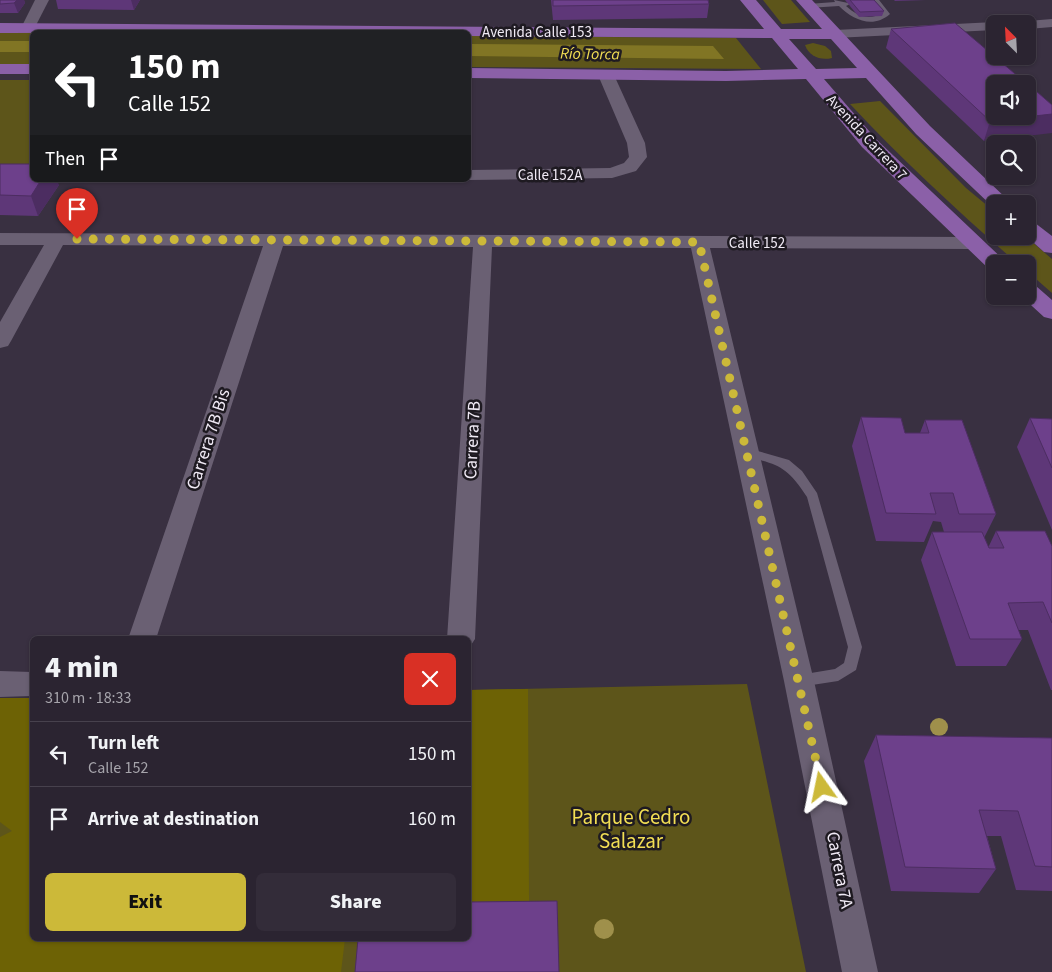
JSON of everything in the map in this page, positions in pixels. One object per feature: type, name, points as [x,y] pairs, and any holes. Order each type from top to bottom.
[{"type":"main road","name":"Avenida Carrera 7","points":[[748,0],[869,143],[986,255]]},
{"type":"main road","points":[[806,3],[923,130],[992,195]]},
{"type":"main road","name":"Avenida Calle 153","points":[[0,28],[277,30]]},
{"type":"main road","name":"Avenida Calle 153","points":[[471,32],[835,34]]},
{"type":"main road","points":[[0,69],[30,69]]},
{"type":"main road","points":[[471,73],[606,75],[870,73]]},
{"type":"main road","points":[[1036,234],[1050,245]]},
{"type":"main road","points":[[1036,298],[1052,312]]},
{"type":"street","points":[[28,28],[42,0]]},
{"type":"street","points":[[1036,24],[1052,23]]},
{"type":"street","points":[[835,34],[986,26]]},
{"type":"street","name":"Calle 152A","points":[[471,175],[585,175],[612,173],[630,167],[638,157],[636,143],[606,75]]},
{"type":"street","name":"Calle 152","points":[[0,239],[973,244]]},
{"type":"street","points":[[0,341],[57,239]]},
{"type":"street","name":"Carrera 7B Bis","points":[[143,636],[275,240]]},
{"type":"street","name":"Carrera 7B","points":[[461,636],[483,241]]},
{"type":"street","name":"Carrera 7A","points":[[699,242],[799,681],[860,972]]},
{"type":"street","points":[[0,684],[30,684]]},
{"type":"lane","points":[[806,3],[842,3],[850,15],[871,20],[886,14],[875,2]]},
{"type":"lane","points":[[871,20],[880,32]]},
{"type":"lane","points":[[747,452],[786,463],[798,474],[813,496],[854,647],[851,666],[838,675],[799,681]]},
{"type":"green space","points":[[763,0],[791,0],[810,22],[782,24]]},
{"type":"green space","points":[[0,32],[30,32],[30,64],[0,64]]},
{"type":"green space","points":[[471,36],[736,38],[761,69],[471,67]]},
{"type":"green space","points":[[813,43],[825,46],[831,51],[832,58],[823,59],[812,55],[805,45]]},
{"type":"green space","points":[[0,80],[30,80],[30,176],[0,176]]},
{"type":"green space","points":[[880,101],[966,188],[986,205],[986,236],[911,166],[850,104]]},
{"type":"green space","points":[[996,245],[1036,245],[1052,259],[1052,293],[1036,279],[1036,255],[1008,255]]},
{"type":"green space","name":"Parque Cedro Salazar","points":[[747,684],[806,972],[0,972],[0,698],[30,698],[30,941],[471,941],[471,690]]},
{"type":"shaded area","points":[[528,689],[529,901],[471,902],[471,690]]},
{"type":"shaded area","points":[[0,698],[30,698],[30,941],[345,941],[341,972],[0,972],[0,837],[12,831],[0,822]]},
{"type":"water","points":[[0,41],[30,41],[30,52],[0,52]]},
{"type":"water","name":"Río Torca","points":[[471,44],[713,46],[724,59],[471,56]]},
{"type":"building","points":[[0,0],[17,0],[14,3],[0,4]]},
{"type":"building","points":[[553,0],[708,0],[709,4],[553,6]]},
{"type":"building","points":[[850,0],[874,0],[884,11],[860,12]]},
{"type":"building","points":[[955,23],[986,49],[986,65],[1005,65],[1016,75],[986,75],[986,117],[891,29]]},
{"type":"building","points":[[1036,91],[1052,105],[1052,114],[1036,116]]},
{"type":"building","points":[[0,164],[30,164],[30,182],[40,182],[31,196],[0,195]]},
{"type":"building","points":[[861,417],[901,418],[905,433],[929,433],[925,420],[962,420],[996,514],[959,514],[953,493],[930,493],[936,514],[886,513]]},
{"type":"building","points":[[1030,418],[1052,419],[1052,468]]},
{"type":"building","points":[[996,531],[1045,531],[1052,546],[1052,623],[1043,602],[1008,603],[1022,639],[970,639],[932,532],[982,532],[989,548],[1004,548]]},
{"type":"building","points":[[876,735],[1052,738],[1052,867],[1035,866],[1018,811],[979,810],[996,869],[905,867]]},
{"type":"building","points":[[557,901],[559,972],[355,972],[358,941],[471,941],[471,902]]},
{"type":"route","points":[[77,239],[699,242],[822,787]]}]
